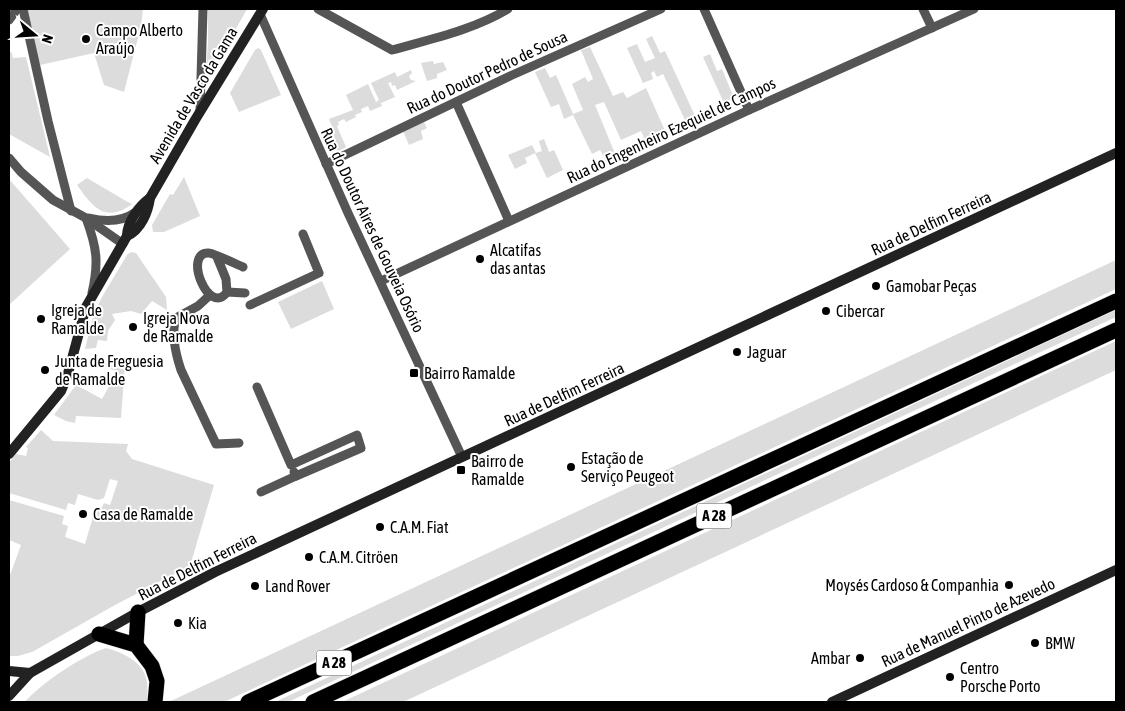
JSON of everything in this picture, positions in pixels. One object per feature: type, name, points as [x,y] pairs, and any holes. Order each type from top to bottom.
[{"type":"highway","name":"A 28","points":[[248,702],[1116,301]]},
{"type":"highway","name":"A 28","points":[[313,702],[1116,330]]},
{"type":"highway","points":[[136,645],[138,612]]},
{"type":"highway","points":[[99,634],[136,645],[152,666],[157,681],[155,702]]},
{"type":"highway","name":"A 28","points":[[265,702],[272,699],[281,688]]},
{"type":"street","points":[[9,20],[17,9]]},
{"type":"street","points":[[23,9],[71,211]]},
{"type":"street","points":[[200,112],[203,9]]},
{"type":"street","points":[[318,9],[392,50],[477,24],[508,9]]},
{"type":"street","name":"Rua do Doutor Pedro de Sousa","points":[[326,164],[456,102],[661,9]]},
{"type":"street","points":[[704,9],[749,110]]},
{"type":"street","points":[[923,9],[932,28]]},
{"type":"street","name":"Rua do Engenheiro Ezequiel de Campos","points":[[380,281],[749,110],[974,9]]},
{"type":"street","name":"Avenida de Vasco da Gama","points":[[125,240],[127,229],[138,210],[150,198],[262,11]]},
{"type":"street","name":"Rua do Doutor Aires de Gouveia Osório","points":[[262,11],[326,164],[462,457]]},
{"type":"street","points":[[456,102],[509,222]]},
{"type":"street","name":"Rua de Delfim Ferreira","points":[[9,696],[30,673],[138,612],[216,572],[1116,153]]},
{"type":"street","points":[[9,158],[21,172],[53,200],[125,240],[92,296],[82,319],[67,377],[61,391],[9,454]]},
{"type":"street","name":"Avenida de Vasco da Gama","points":[[125,240],[135,233],[149,209],[150,198]]},
{"type":"street","points":[[86,218],[102,221],[125,218],[138,210]]},
{"type":"street","points":[[86,218],[97,256],[97,271],[92,296]]},
{"type":"street","points":[[250,305],[319,272],[303,234]]},
{"type":"street","points":[[242,267],[214,254],[207,253],[197,261],[203,287],[210,295],[218,298],[227,292],[244,293]]},
{"type":"street","points":[[217,257],[226,279],[227,292]]},
{"type":"street","points":[[210,295],[198,306],[176,318],[174,331],[177,360],[216,444],[239,443]]},
{"type":"street","points":[[257,387],[296,476]]},
{"type":"street","points":[[261,492],[330,460],[361,448],[358,435],[291,465]]},
{"type":"street","points":[[325,449],[330,460]]},
{"type":"street","name":"Rua de Manuel Pinto de Azevedo","points":[[832,702],[1116,570]]},
{"type":"street","points":[[9,671],[30,673]]},
{"type":"shaded area","name":"Campo Alberto Araújo","points":[[27,9],[143,9],[141,26],[124,92],[104,85],[94,53],[40,65]]},
{"type":"shaded area","points":[[208,9],[247,9],[205,84],[208,43]]},
{"type":"shaded area","points":[[652,36],[660,53],[665,51],[697,120],[687,124],[663,74],[657,77],[654,71],[651,73],[653,79],[643,83],[627,48],[637,44],[645,62],[655,58],[646,39]]},
{"type":"shaded area","points":[[590,47],[613,96],[623,92],[627,98],[646,88],[666,133],[646,142],[641,131],[621,140],[604,102],[595,105],[616,156],[606,161],[600,150],[592,154],[573,115],[564,119],[559,104],[551,107],[535,72],[545,68],[550,78],[556,75],[573,114],[583,110],[572,84],[585,77],[588,82],[593,79],[581,50]]},
{"type":"shaded area","points":[[258,48],[261,50],[281,95],[239,112],[230,93]]},
{"type":"shaded area","points":[[9,51],[12,53],[13,58],[26,57],[50,157],[9,134]]},
{"type":"shaded area","points":[[710,54],[717,71],[722,69],[734,98],[724,103],[703,57]]},
{"type":"shaded area","points":[[433,61],[434,64],[443,62],[447,70],[437,74],[437,78],[427,81],[421,63]]},
{"type":"shaded area","points":[[411,70],[412,73],[409,76],[411,80],[416,81],[397,90],[395,85],[392,86],[391,82],[388,83],[395,97],[381,103],[382,106],[370,111],[368,106],[361,109],[362,112],[346,122],[344,119],[338,122],[339,125],[337,126],[346,147],[337,152],[327,131],[333,129],[329,119],[353,110],[346,95],[368,84],[376,102],[379,100],[371,83],[395,72],[397,77]]},
{"type":"shaded area","points":[[424,122],[427,128],[421,131],[423,139],[409,145],[403,131]]},
{"type":"shaded area","points":[[544,139],[549,152],[554,150],[563,170],[547,178],[535,153],[525,158],[527,163],[515,169],[508,155],[532,145],[536,153],[542,151],[539,141]]},
{"type":"shaded area","points":[[184,177],[200,216],[164,232],[153,232],[152,225],[170,194],[173,195]]},
{"type":"shaded area","points":[[87,178],[132,204],[114,212],[100,210],[88,200],[77,185]]},
{"type":"shaded area","points":[[9,179],[70,249],[9,305]]},
{"type":"shaded area","points":[[131,252],[136,253],[166,297],[167,310],[152,301],[141,314],[131,311],[112,314],[115,320],[108,331],[107,341],[98,340],[96,348],[85,349],[93,316],[102,297],[127,255]]},
{"type":"shaded area","points":[[1116,260],[1116,289],[224,702],[164,702],[173,700]]},
{"type":"shaded area","points":[[322,281],[334,309],[291,329],[278,302]]},
{"type":"shaded area","points":[[1116,310],[1116,317],[288,702],[275,702]]},
{"type":"shaded area","points":[[1116,341],[1116,370],[403,702],[342,702]]},
{"type":"shaded area","points":[[101,361],[125,365],[121,418],[76,416],[75,423],[54,415],[76,385],[102,399],[117,372],[100,364]]},
{"type":"shaded area","points":[[41,430],[53,441],[128,444],[126,451],[132,459],[214,485],[190,566],[115,605],[32,652],[18,656],[9,656],[9,578],[21,545],[9,540],[9,500],[64,516],[62,524],[68,526],[65,537],[85,544],[95,510],[101,509],[104,503],[110,505],[118,481],[110,479],[104,498],[98,500],[78,494],[75,505],[68,503],[66,510],[9,493],[9,463],[16,454],[26,456],[28,448],[26,447]]},
{"type":"shaded area","points":[[106,648],[132,659],[142,669],[147,682],[147,702],[25,702],[62,671],[85,657]]},
{"type":"place","name":"Campo Alberto Araújo","points":[[86,39]]},
{"type":"place","name":"Alcatifas das antas","points":[[480,259]]},
{"type":"place","name":"Gamobar Peças","points":[[876,286]]},
{"type":"place","name":"Cibercar","points":[[826,311]]},
{"type":"place","name":"Igreja de Ramalde","points":[[41,319]]},
{"type":"place","name":"Igreja Nova de Ramalde","points":[[133,327]]},
{"type":"place","name":"Jaguar","points":[[737,352]]},
{"type":"place","name":"Junta de Freguesia de Ramalde","points":[[45,370]]},
{"type":"place","name":"Bairro Ramalde","points":[[414,373]]},
{"type":"place","name":"Estação de Serviço Peugeot","points":[[571,467]]},
{"type":"place","name":"Bairro de Ramalde","points":[[461,470]]},
{"type":"place","name":"Casa de Ramalde","points":[[83,514]]},
{"type":"place","name":"C.A.M. Fiat","points":[[380,527]]},
{"type":"place","name":"C.A.M. Citröen","points":[[309,557]]},
{"type":"place","name":"Moysés Cardoso & Companhia","points":[[1009,585]]},
{"type":"place","name":"Land Rover","points":[[255,586]]},
{"type":"place","name":"Kia","points":[[178,623]]},
{"type":"place","name":"BMW","points":[[1035,643]]},
{"type":"place","name":"Ambar","points":[[860,658]]},
{"type":"place","name":"Centro Porsche Porto","points":[[950,677]]}]
